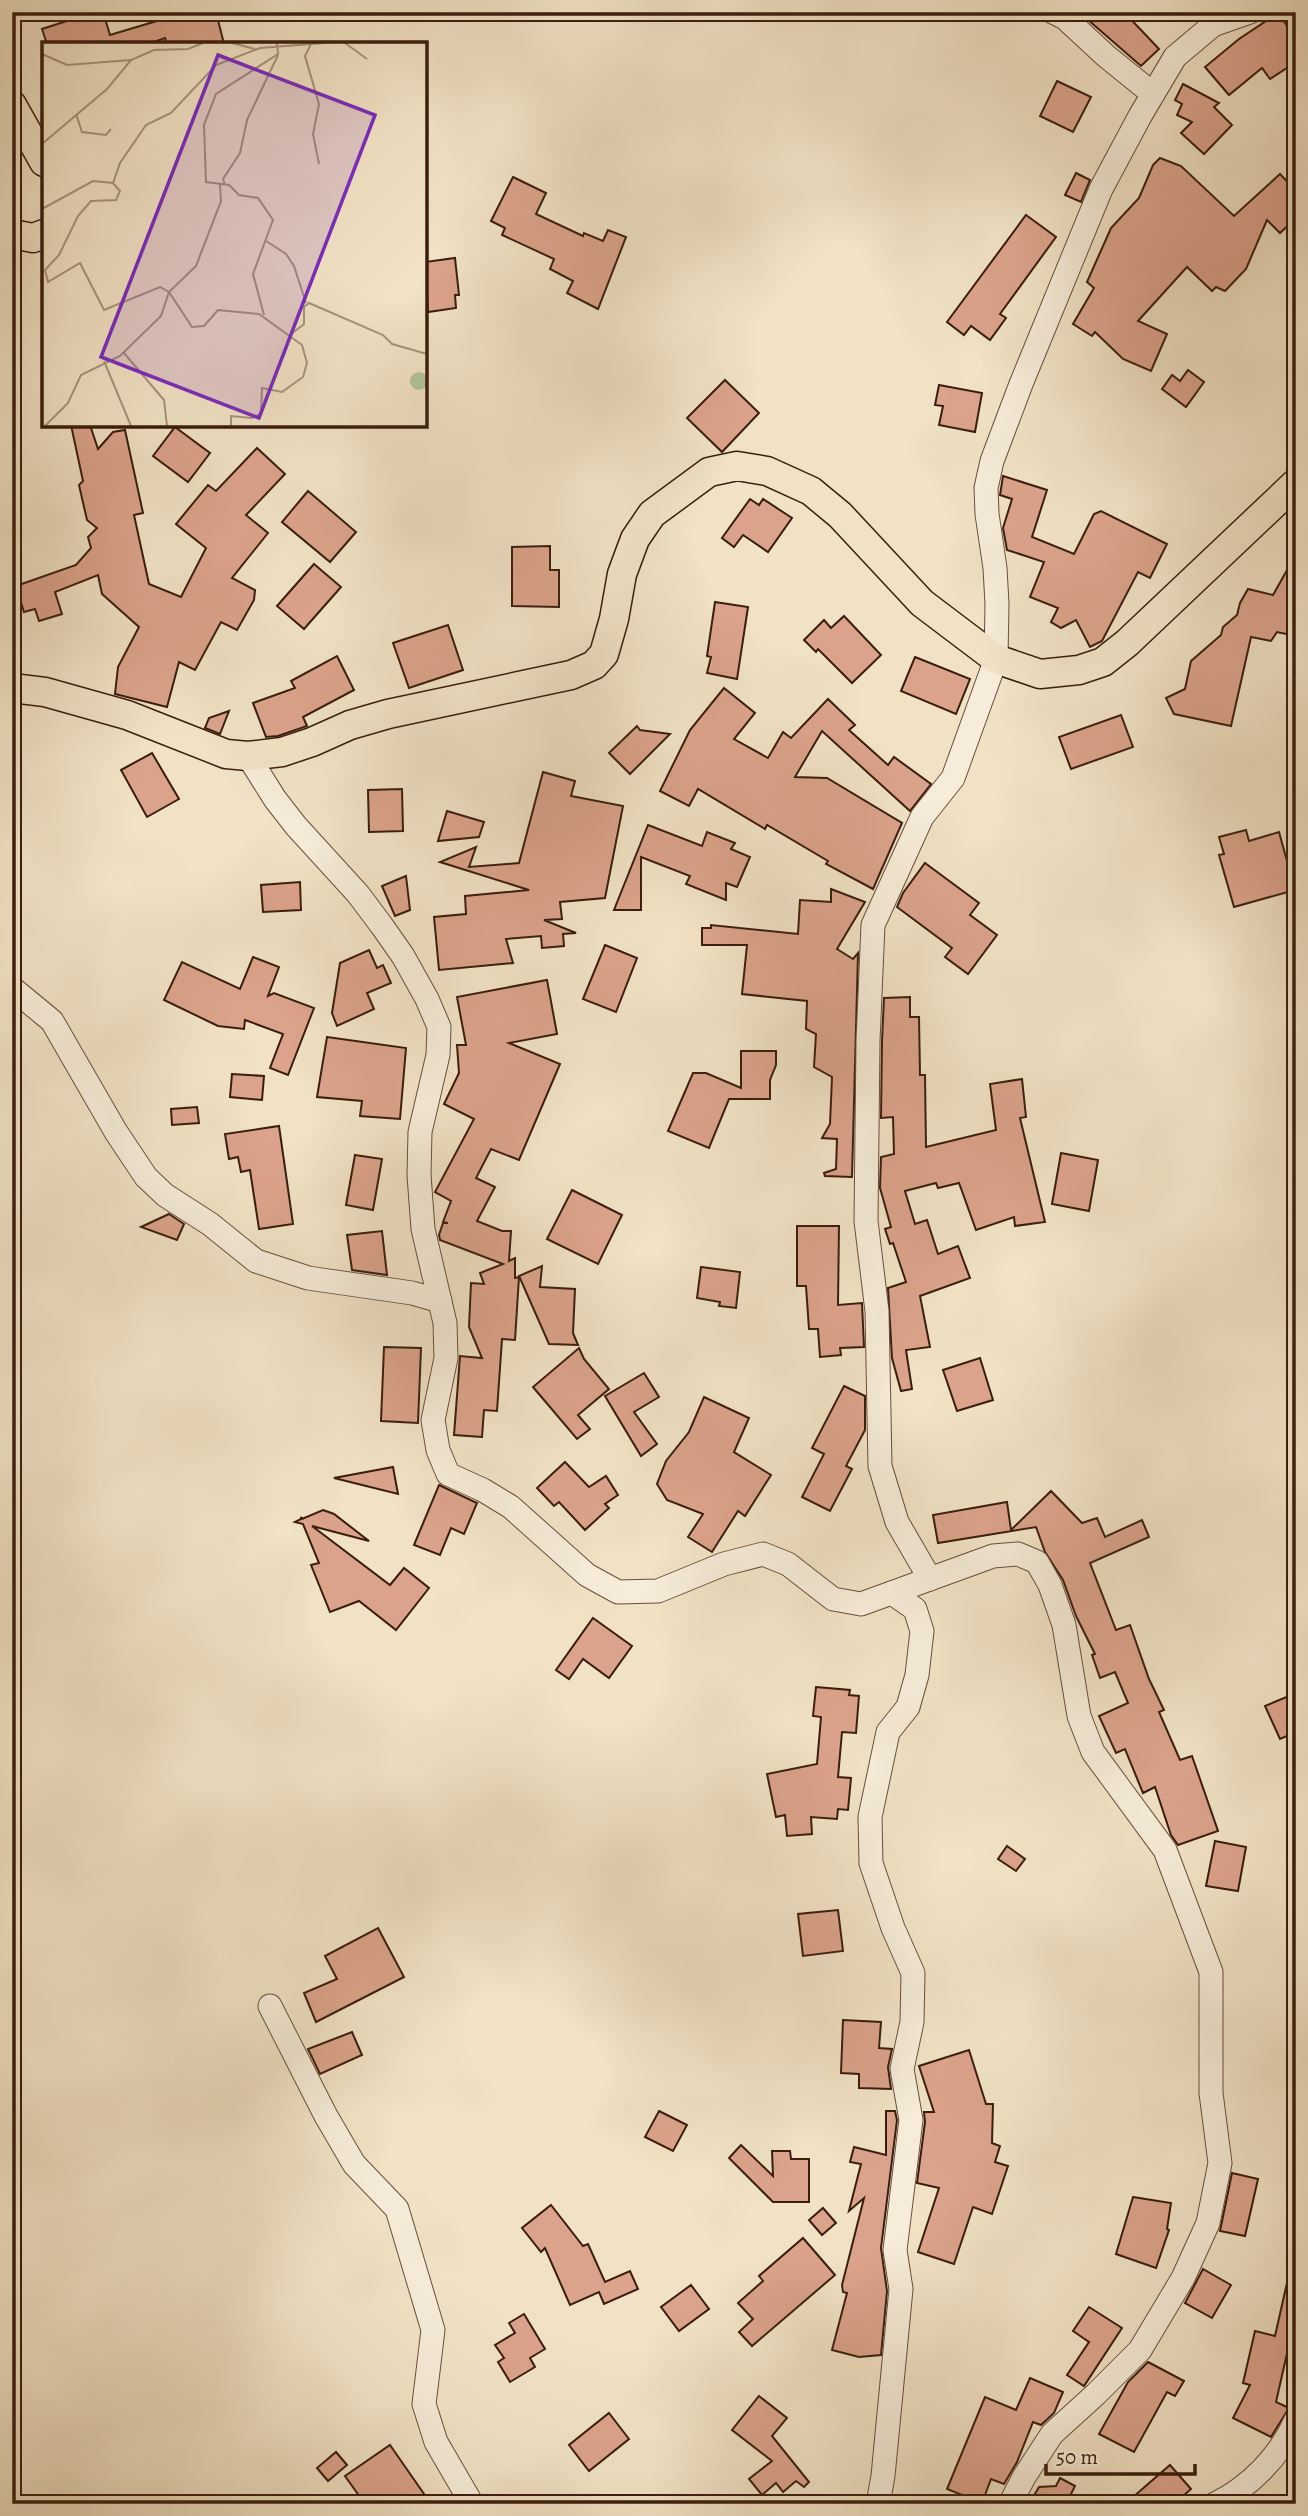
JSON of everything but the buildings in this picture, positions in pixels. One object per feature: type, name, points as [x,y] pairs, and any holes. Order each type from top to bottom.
[{"type":"main road","points":[[12,105],[42,158]]},
{"type":"main road","points":[[12,234],[33,238],[42,235]]},
{"type":"main road","points":[[12,688],[45,692],[127,715],[226,754],[247,756],[282,752],[350,725],[388,714],[571,675],[594,666],[604,654],[622,574],[635,539],[652,514],[709,472],[737,466],[768,471],[811,491],[840,515],[922,603],[996,659],[1040,674],[1079,670],[1103,662],[1127,643],[1296,483]]},
{"type":"street","points":[[1053,12],[1065,18],[1153,94]]},
{"type":"street","points":[[930,1579],[897,1522],[880,1466],[877,1311],[866,1222],[868,1041],[873,925],[922,817],[953,778],[996,659],[995,568],[986,488],[992,461],[1101,190],[1175,57],[1213,25],[1250,12]]},
{"type":"street","points":[[247,756],[296,826],[358,894],[382,926],[415,978],[439,1027],[438,1055],[420,1132],[419,1175],[423,1229],[445,1323],[446,1358],[433,1420],[438,1450],[448,1474],[511,1507],[587,1575],[618,1592],[659,1591],[724,1564],[763,1554],[789,1564],[833,1599],[861,1604],[993,1556],[1018,1554],[1037,1562],[1050,1584],[1064,1625],[1079,1716],[1093,1752],[1165,1850],[1211,1972],[1212,2092],[1220,2163],[1208,2223],[1183,2278],[1140,2350],[1052,2434],[1010,2504]]},
{"type":"street","points":[[12,988],[52,1021],[116,1132],[146,1177],[165,1195],[210,1224],[256,1261],[308,1278],[412,1293],[440,1301]]},
{"type":"street","points":[[878,2504],[901,2289],[895,2250],[911,2120],[902,2069],[912,2022],[913,1973],[893,1928],[871,1863],[870,1817],[888,1732],[908,1707],[917,1675],[922,1631],[915,1609],[892,1593]]},
{"type":"street","points":[[270,2007],[354,2164],[397,2209],[433,2330],[424,2404],[436,2442],[472,2504]]},
{"type":"street","points":[[1215,2504],[1235,2494],[1261,2470],[1288,2437],[1296,2420]]}]
